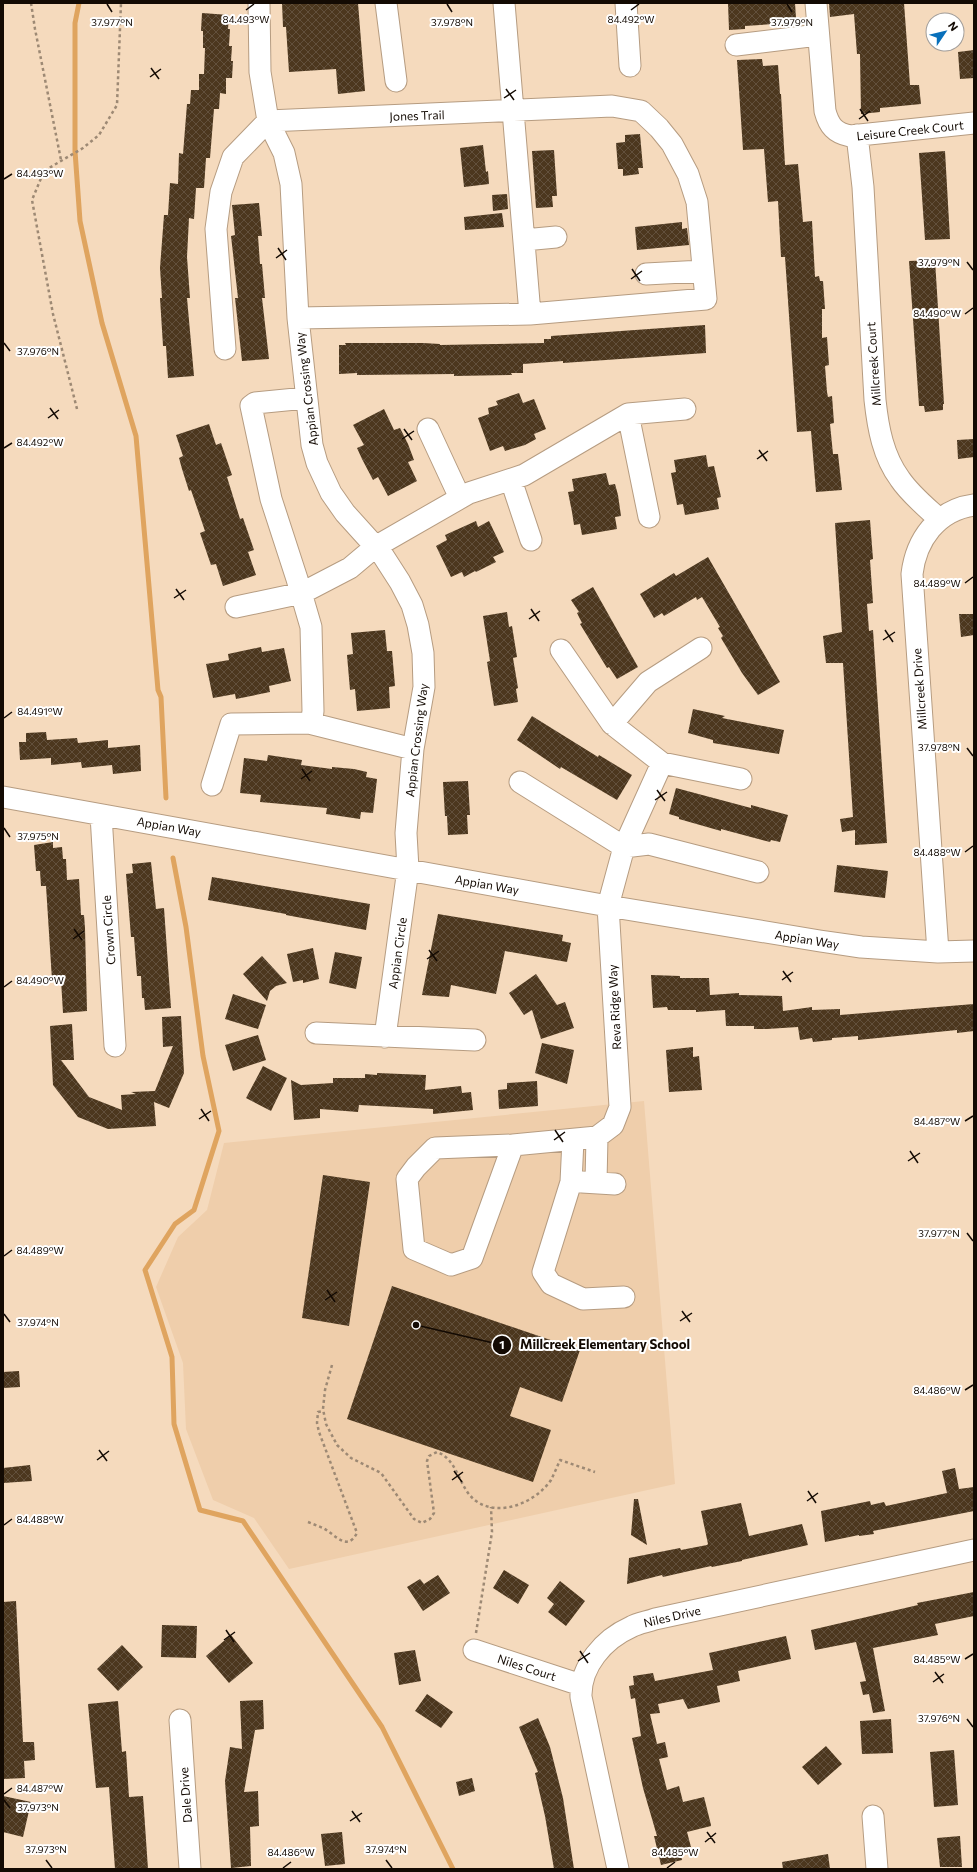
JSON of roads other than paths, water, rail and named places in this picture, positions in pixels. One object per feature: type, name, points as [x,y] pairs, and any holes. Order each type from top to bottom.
[{"type":"street","name":"Appian Crossing Way","points":[[259,3],[260,72],[268,121],[284,153],[291,184],[298,318],[312,445],[317,463],[331,493],[345,513],[375,546],[400,582],[412,605],[418,625],[423,653],[424,687],[413,749],[406,833],[408,869]]},
{"type":"street","points":[[386,3],[396,81]]},
{"type":"street","points":[[298,318],[530,314],[504,3]]},
{"type":"street","points":[[626,3],[630,66]]},
{"type":"street","name":"Leisure Creek Court","points":[[816,3],[827,121],[832,128],[842,135],[856,135],[974,123]]},
{"type":"street","points":[[736,45],[818,35]]},
{"type":"street","name":"Jones Trail","points":[[268,121],[612,106],[641,111],[659,128],[672,144],[688,174],[693,188],[697,202],[706,299],[530,314]]},
{"type":"street","points":[[225,349],[216,229],[221,192],[233,157],[268,121]]},
{"type":"street","name":"Millcreek Court","points":[[856,135],[863,187],[874,392],[882,444],[900,480],[939,520]]},
{"type":"street","points":[[524,240],[556,237]]},
{"type":"street","points":[[646,274],[703,271]]},
{"type":"street","points":[[306,398],[255,403],[251,406],[271,499],[302,593],[311,628],[313,711],[309,723]]},
{"type":"street","points":[[236,607],[302,593],[350,568],[375,546],[469,493],[524,475],[628,414],[685,409]]},
{"type":"street","points":[[628,414],[649,518]]},
{"type":"street","points":[[428,429],[460,498]]},
{"type":"street","points":[[511,480],[532,540]]},
{"type":"street","name":"Millcreek Drive","points":[[938,952],[912,574],[914,558],[919,544],[939,520],[958,510],[974,505]]},
{"type":"street","points":[[612,724],[648,682],[701,648]]},
{"type":"street","points":[[560,650],[612,724],[662,763],[741,780]]},
{"type":"street","points":[[212,785],[231,724],[309,723],[413,749]]},
{"type":"street","name":"Reva Ridge Way","points":[[597,1137],[612,1125],[620,1107],[608,906],[624,847],[662,763]]},
{"type":"street","points":[[520,782],[624,847],[649,844],[758,872]]},
{"type":"street","name":"Appian Way","points":[[3,797],[608,906],[827,942],[861,947],[938,952],[974,951]]},
{"type":"street","name":"Crown Circle","points":[[101,815],[116,1046]]},
{"type":"street","name":"Appian Circle","points":[[385,1037],[408,869]]},
{"type":"street","points":[[316,1033],[475,1040]]},
{"type":"street","points":[[513,1145],[472,1258],[451,1265],[414,1249],[407,1179],[416,1167],[435,1148],[513,1145],[597,1137],[605,1183],[571,1182]]},
{"type":"street","points":[[573,1140],[571,1182],[543,1272],[551,1284],[583,1299],[624,1297]]},
{"type":"street","name":"Niles Drive","points":[[618,1869],[581,1697],[581,1685],[589,1666],[601,1647],[616,1635],[632,1626],[655,1619],[974,1550]]},
{"type":"street","name":"Niles Court","points":[[474,1650],[581,1685]]},
{"type":"street","name":"Dale Drive","points":[[180,1720],[190,1869]]},
{"type":"street","points":[[873,1816],[877,1869]]},
{"type":"waterway","points":[[79,3],[75,23],[75,151],[80,221],[102,323],[136,436],[158,690],[161,697],[166,798]]},
{"type":"waterway","points":[[173,858],[186,927],[203,1056],[219,1131],[194,1210],[175,1224],[145,1270],[172,1357],[174,1424],[200,1510],[243,1521],[382,1727],[453,1869]]},
{"type":"place","name":"Millcreek Elementary School","points":[[416,1325]]}]
